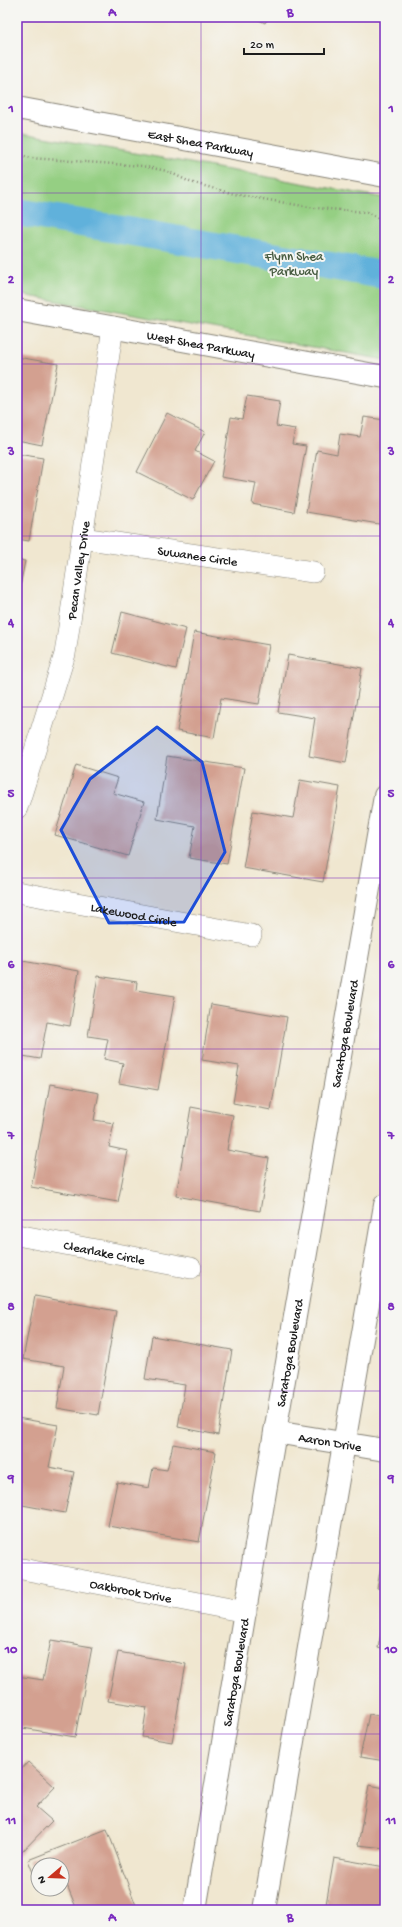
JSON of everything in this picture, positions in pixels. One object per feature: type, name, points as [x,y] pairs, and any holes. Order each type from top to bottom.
[{"type":"main road","name":"East Shea Parkway","points":[[17,108],[385,176]]},
{"type":"main road","name":"West Shea Parkway","points":[[17,310],[385,377]]},
{"type":"main road","name":"Saratoga Boulevard","points":[[195,1910],[275,1432],[385,796]]},
{"type":"main road","points":[[264,1910],[385,1205]]},
{"type":"main road","name":"Aaron Drive","points":[[275,1432],[344,1445],[385,1450]]},
{"type":"street","name":"Pecan Valley Drive","points":[[17,808],[65,654],[113,327]]},
{"type":"street","name":"Suwanee Circle","points":[[82,538],[313,572]]},
{"type":"street","name":"Lakewood Circle","points":[[17,892],[252,935]]},
{"type":"street","name":"Clearlake Circle","points":[[17,1235],[191,1268]]},
{"type":"street","name":"Oakbrook Drive","points":[[17,1568],[246,1612]]},
{"type":"path","points":[[17,154],[32,158],[142,166],[167,171],[190,182],[234,194],[315,208],[367,212],[379,219],[385,220]]},
{"type":"highlighted area","points":[[157,727],[202,762],[225,852],[184,922],[109,923],[61,830],[90,779]]},
{"type":"green space","name":"Flynn Shea Parkway","points":[[17,132],[385,198],[385,360],[17,294]]},
{"type":"building","points":[[253,17],[269,17],[265,23]]},
{"type":"building","points":[[17,357],[58,364],[42,445],[17,440]]},
{"type":"building","points":[[247,396],[280,401],[276,426],[295,429],[292,444],[306,446],[294,512],[252,504],[256,483],[221,477],[231,417],[242,419]]},
{"type":"building","points":[[167,413],[205,432],[195,451],[214,461],[193,500],[137,472]]},
{"type":"building","points":[[364,417],[385,420],[385,525],[306,512],[317,450],[337,454],[340,434],[360,437]]},
{"type":"building","points":[[17,454],[43,458],[29,541],[17,539]]},
{"type":"building","points":[[17,560],[25,561],[18,597],[17,597]]},
{"type":"building","points":[[122,612],[186,629],[176,669],[112,653]]},
{"type":"building","points":[[194,632],[269,645],[259,704],[221,698],[214,738],[177,731]]},
{"type":"building","points":[[288,655],[362,668],[346,763],[309,756],[315,718],[278,712]]},
{"type":"building","points":[[167,756],[244,768],[227,864],[189,858],[195,826],[157,819]]},
{"type":"building","points":[[76,765],[118,778],[113,793],[144,802],[128,856],[55,835]]},
{"type":"building","points":[[300,780],[340,787],[323,882],[243,868],[253,811],[293,818]]},
{"type":"building","points":[[17,960],[79,971],[70,1026],[47,1022],[40,1059],[17,1055]]},
{"type":"building","points":[[98,976],[137,982],[136,990],[175,996],[158,1090],[119,1083],[123,1063],[104,1059],[108,1039],[88,1036]]},
{"type":"building","points":[[211,1004],[287,1017],[271,1110],[233,1103],[239,1066],[202,1060]]},
{"type":"building","points":[[50,1084],[99,1093],[94,1120],[114,1123],[109,1147],[128,1151],[118,1202],[31,1187]]},
{"type":"building","points":[[191,1107],[233,1115],[227,1150],[269,1158],[260,1211],[176,1196]]},
{"type":"building","points":[[35,1296],[116,1311],[98,1415],[57,1408],[64,1366],[23,1359]]},
{"type":"building","points":[[152,1336],[232,1350],[218,1435],[178,1427],[185,1385],[145,1379]]},
{"type":"building","points":[[17,1418],[58,1425],[49,1467],[74,1472],[65,1513],[17,1504]]},
{"type":"building","points":[[173,1444],[216,1452],[199,1542],[108,1526],[117,1482],[149,1488],[153,1468],[167,1470]]},
{"type":"building","points":[[385,1549],[385,1589],[377,1588]]},
{"type":"building","points":[[385,1618],[385,1650],[378,1648]]},
{"type":"building","points":[[51,1640],[92,1647],[75,1737],[17,1727],[17,1676],[43,1680]]},
{"type":"building","points":[[118,1652],[186,1664],[172,1742],[142,1737],[147,1707],[108,1701]]},
{"type":"building","points":[[369,1714],[385,1717],[385,1761],[360,1757]]},
{"type":"building","points":[[28,1762],[55,1787],[36,1807],[52,1821],[17,1857],[17,1774]]},
{"type":"building","points":[[369,1785],[385,1788],[385,1848],[358,1845]]},
{"type":"building","points":[[107,1829],[137,1908],[132,1910],[77,1910],[70,1892],[70,1857],[36,1857]]},
{"type":"building","points":[[334,1858],[385,1867],[385,1910],[325,1910]]},
{"type":"waterway","points":[[17,212],[383,275]]}]
